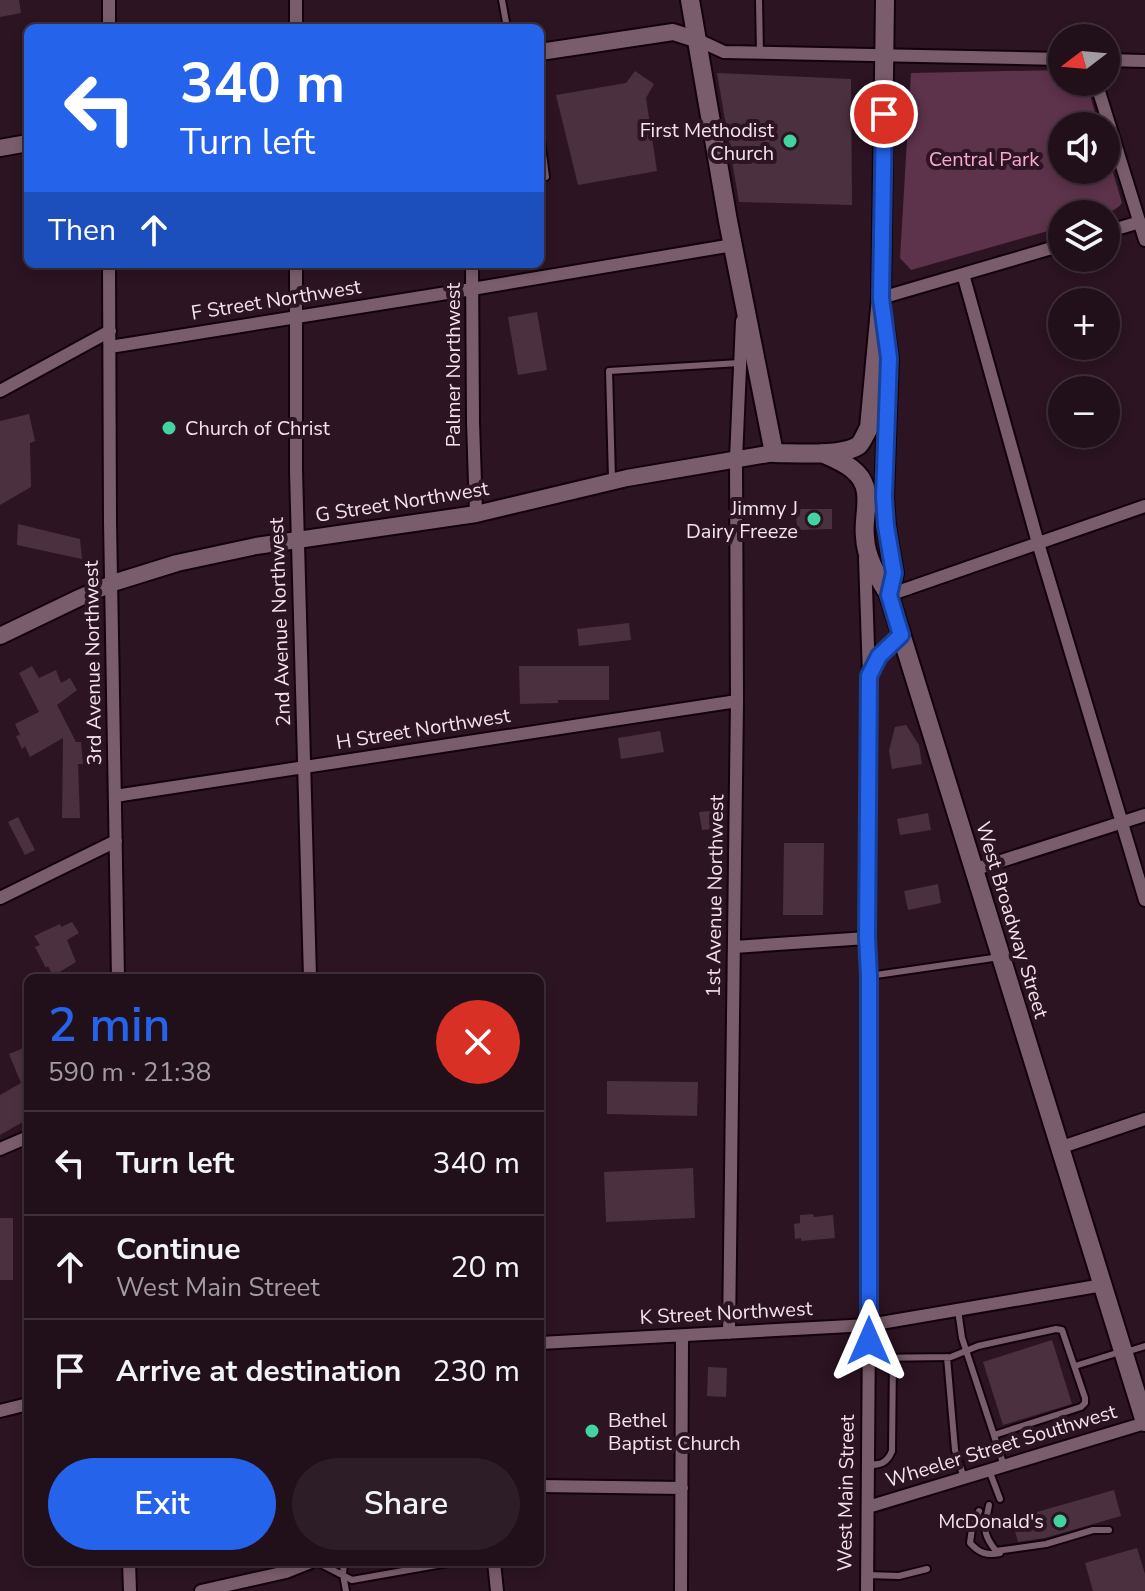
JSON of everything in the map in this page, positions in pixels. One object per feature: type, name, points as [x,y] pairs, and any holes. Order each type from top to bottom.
[{"type":"main road","points":[[690,0],[774,453]]},
{"type":"main road","points":[[822,453],[859,445],[869,428],[881,298],[885,0]]},
{"type":"main road","points":[[881,298],[889,358],[884,497],[894,573],[889,595]]},
{"type":"main road","name":"G Street Northwest","points":[[774,453],[822,453]]},
{"type":"main road","name":"West Broadway Street","points":[[822,453],[842,461],[858,473],[867,490],[865,538],[871,565],[889,595],[1145,1423]]},
{"type":"street","points":[[109,0],[109,24]]},
{"type":"street","points":[[296,0],[296,24]]},
{"type":"street","points":[[544,51],[673,32],[724,52],[1048,59]]},
{"type":"street","points":[[1120,60],[1145,61]]},
{"type":"street","points":[[1101,96],[1140,205],[1140,222],[1145,240]]},
{"type":"street","points":[[0,148],[24,144]]},
{"type":"street","points":[[1120,228],[1140,222]]},
{"type":"street","name":"F Street Northwest","points":[[110,347],[733,245]]},
{"type":"street","points":[[881,298],[1048,249]]},
{"type":"street","points":[[0,391],[110,331],[109,268]]},
{"type":"street","name":"2nd Avenue Northwest","points":[[296,268],[298,540],[310,974]]},
{"type":"street","name":"Palmer Northwest","points":[[472,268],[476,514]]},
{"type":"street","points":[[963,274],[1038,543],[1145,900]]},
{"type":"street","points":[[736,459],[744,299]]},
{"type":"street","name":"3rd Avenue Northwest","points":[[110,331],[118,974]]},
{"type":"street","name":"G Street Northwest","points":[[0,636],[111,584],[177,563],[256,546],[476,514],[612,482],[774,453]]},
{"type":"street","name":"1st Avenue Northwest","points":[[729,1333],[737,701],[736,459]]},
{"type":"street","points":[[889,595],[1145,506]]},
{"type":"street","name":"West Main Street","points":[[865,538],[869,676],[867,1591]]},
{"type":"street","points":[[869,676],[879,656],[901,635]]},
{"type":"street","name":"H Street Northwest","points":[[115,796],[737,701]]},
{"type":"street","points":[[973,870],[1145,815]]},
{"type":"street","points":[[0,898],[116,841]]},
{"type":"street","points":[[734,947],[867,938]]},
{"type":"street","points":[[1059,1148],[1145,1119]]},
{"type":"street","points":[[0,1149],[24,1139]]},
{"type":"street","name":"K Street Northwest","points":[[544,1343],[869,1325],[1103,1285]]},
{"type":"street","points":[[681,1591],[682,1336]]},
{"type":"street","points":[[0,1411],[24,1405]]},
{"type":"street","name":"Wheeler Street Southwest","points":[[868,1507],[1145,1423]]},
{"type":"street","points":[[544,1486],[682,1488]]},
{"type":"street","points":[[129,1566],[130,1591]]},
{"type":"street","points":[[201,1591],[303,1566]]},
{"type":"street","points":[[494,1566],[495,1591]]},
{"type":"lane","points":[[502,0],[506,24]]},
{"type":"lane","points":[[759,0],[760,53]]},
{"type":"lane","points":[[544,162],[546,177]]},
{"type":"lane","points":[[612,482],[609,371],[739,363]]},
{"type":"lane","points":[[869,976],[1001,957]]},
{"type":"lane","points":[[958,1310],[962,1338],[1004,1466]]},
{"type":"lane","points":[[869,1358],[947,1357],[978,1346],[1062,1330],[1085,1403],[1081,1407],[994,1435]]},
{"type":"lane","points":[[1075,1366],[1145,1346]]},
{"type":"lane","points":[[947,1357],[955,1450],[964,1478]]},
{"type":"lane","points":[[868,1465],[880,1465],[892,1451],[893,1358]]},
{"type":"lane","points":[[989,1470],[1000,1499]]},
{"type":"lane","points":[[989,1505],[986,1539],[996,1551],[1046,1544],[1093,1530],[1109,1530]]},
{"type":"lane","points":[[979,1511],[970,1543],[980,1553],[994,1555],[1017,1549]]},
{"type":"lane","points":[[323,1566],[352,1580],[431,1566]]},
{"type":"lane","points":[[344,1566],[346,1591]]},
{"type":"lane","points":[[867,1575],[899,1576],[927,1569]]},
{"type":"green space","name":"Central Park","points":[[1048,70],[1048,96],[1090,96],[1095,112],[1048,112],[1048,184],[1116,184],[1122,203],[1120,205],[1120,200],[1048,200],[1048,231],[911,270],[900,258],[911,73]]},
{"type":"building","points":[[0,0],[19,0],[21,13],[0,17]]},
{"type":"building","points":[[635,71],[654,84],[646,98],[657,171],[578,185],[556,95],[626,83]]},
{"type":"building","name":"First Methodist Church","points":[[717,73],[851,79],[852,205],[739,202]]},
{"type":"building","points":[[537,312],[547,370],[518,375],[508,317]]},
{"type":"building","points":[[29,414],[35,441],[30,443],[31,487],[0,505],[0,421]]},
{"type":"building","name":"Jimmy J Dairy Freeze","points":[[796,509],[832,509],[832,529],[797,530]]},
{"type":"building","points":[[18,524],[80,539],[82,559],[17,545]]},
{"type":"building","points":[[629,623],[631,640],[579,646],[577,629]]},
{"type":"building","points":[[32,666],[39,678],[56,670],[61,683],[70,678],[77,690],[57,705],[76,742],[81,742],[83,764],[78,764],[80,818],[62,818],[63,738],[30,757],[16,736],[20,735],[15,724],[39,712],[19,673]]},
{"type":"building","points":[[519,666],[609,666],[609,700],[520,704]]},
{"type":"building","points":[[906,725],[919,745],[922,764],[892,769],[889,751],[895,727]]},
{"type":"building","points":[[660,731],[664,752],[621,759],[618,738]]},
{"type":"building","points":[[712,811],[715,829],[702,830],[699,812]]},
{"type":"building","points":[[928,813],[931,830],[900,835],[897,819]]},
{"type":"building","points":[[18,817],[35,850],[25,855],[8,822]]},
{"type":"building","points":[[784,843],[824,843],[823,915],[783,915]]},
{"type":"building","points":[[938,884],[941,903],[908,910],[904,891]]},
{"type":"building","points":[[72,922],[79,933],[67,940],[76,962],[52,974],[35,947],[40,945],[34,936],[60,924],[61,927]]},
{"type":"building","points":[[24,1048],[24,1121],[0,1135],[0,1095],[21,1083],[9,1054]]},
{"type":"building","points":[[607,1081],[698,1082],[697,1116],[607,1114]]},
{"type":"building","points":[[693,1168],[695,1218],[606,1222],[604,1172]]},
{"type":"building","points":[[813,1214],[814,1217],[833,1215],[835,1238],[795,1239],[794,1224],[800,1223],[800,1215]]},
{"type":"building","points":[[0,1218],[13,1218],[13,1280],[0,1280]]},
{"type":"building","points":[[1052,1340],[1072,1404],[1003,1425],[983,1362]]},
{"type":"building","points":[[708,1367],[727,1368],[726,1397],[707,1396]]},
{"type":"building","name":"McDonald's","points":[[1114,1490],[1121,1516],[1045,1538],[1018,1542],[1014,1528],[1018,1527],[1016,1518]]},
{"type":"building","points":[[1137,1548],[1145,1574],[1145,1591],[1093,1591],[1085,1563]]},
{"type":"place","name":"First Methodist Church","points":[[790,141]]},
{"type":"place","name":"Church of Christ","points":[[169,428]]},
{"type":"place","name":"Jimmy J Dairy Freeze","points":[[814,519]]},
{"type":"place","name":"Bethel Baptist Church","points":[[592,1431]]},
{"type":"place","name":"McDonald's","points":[[1060,1521]]},
{"type":"route","points":[[869,1341],[869,676],[879,656],[901,635],[889,595],[894,573],[884,497],[889,358],[881,298],[884,114]]}]
